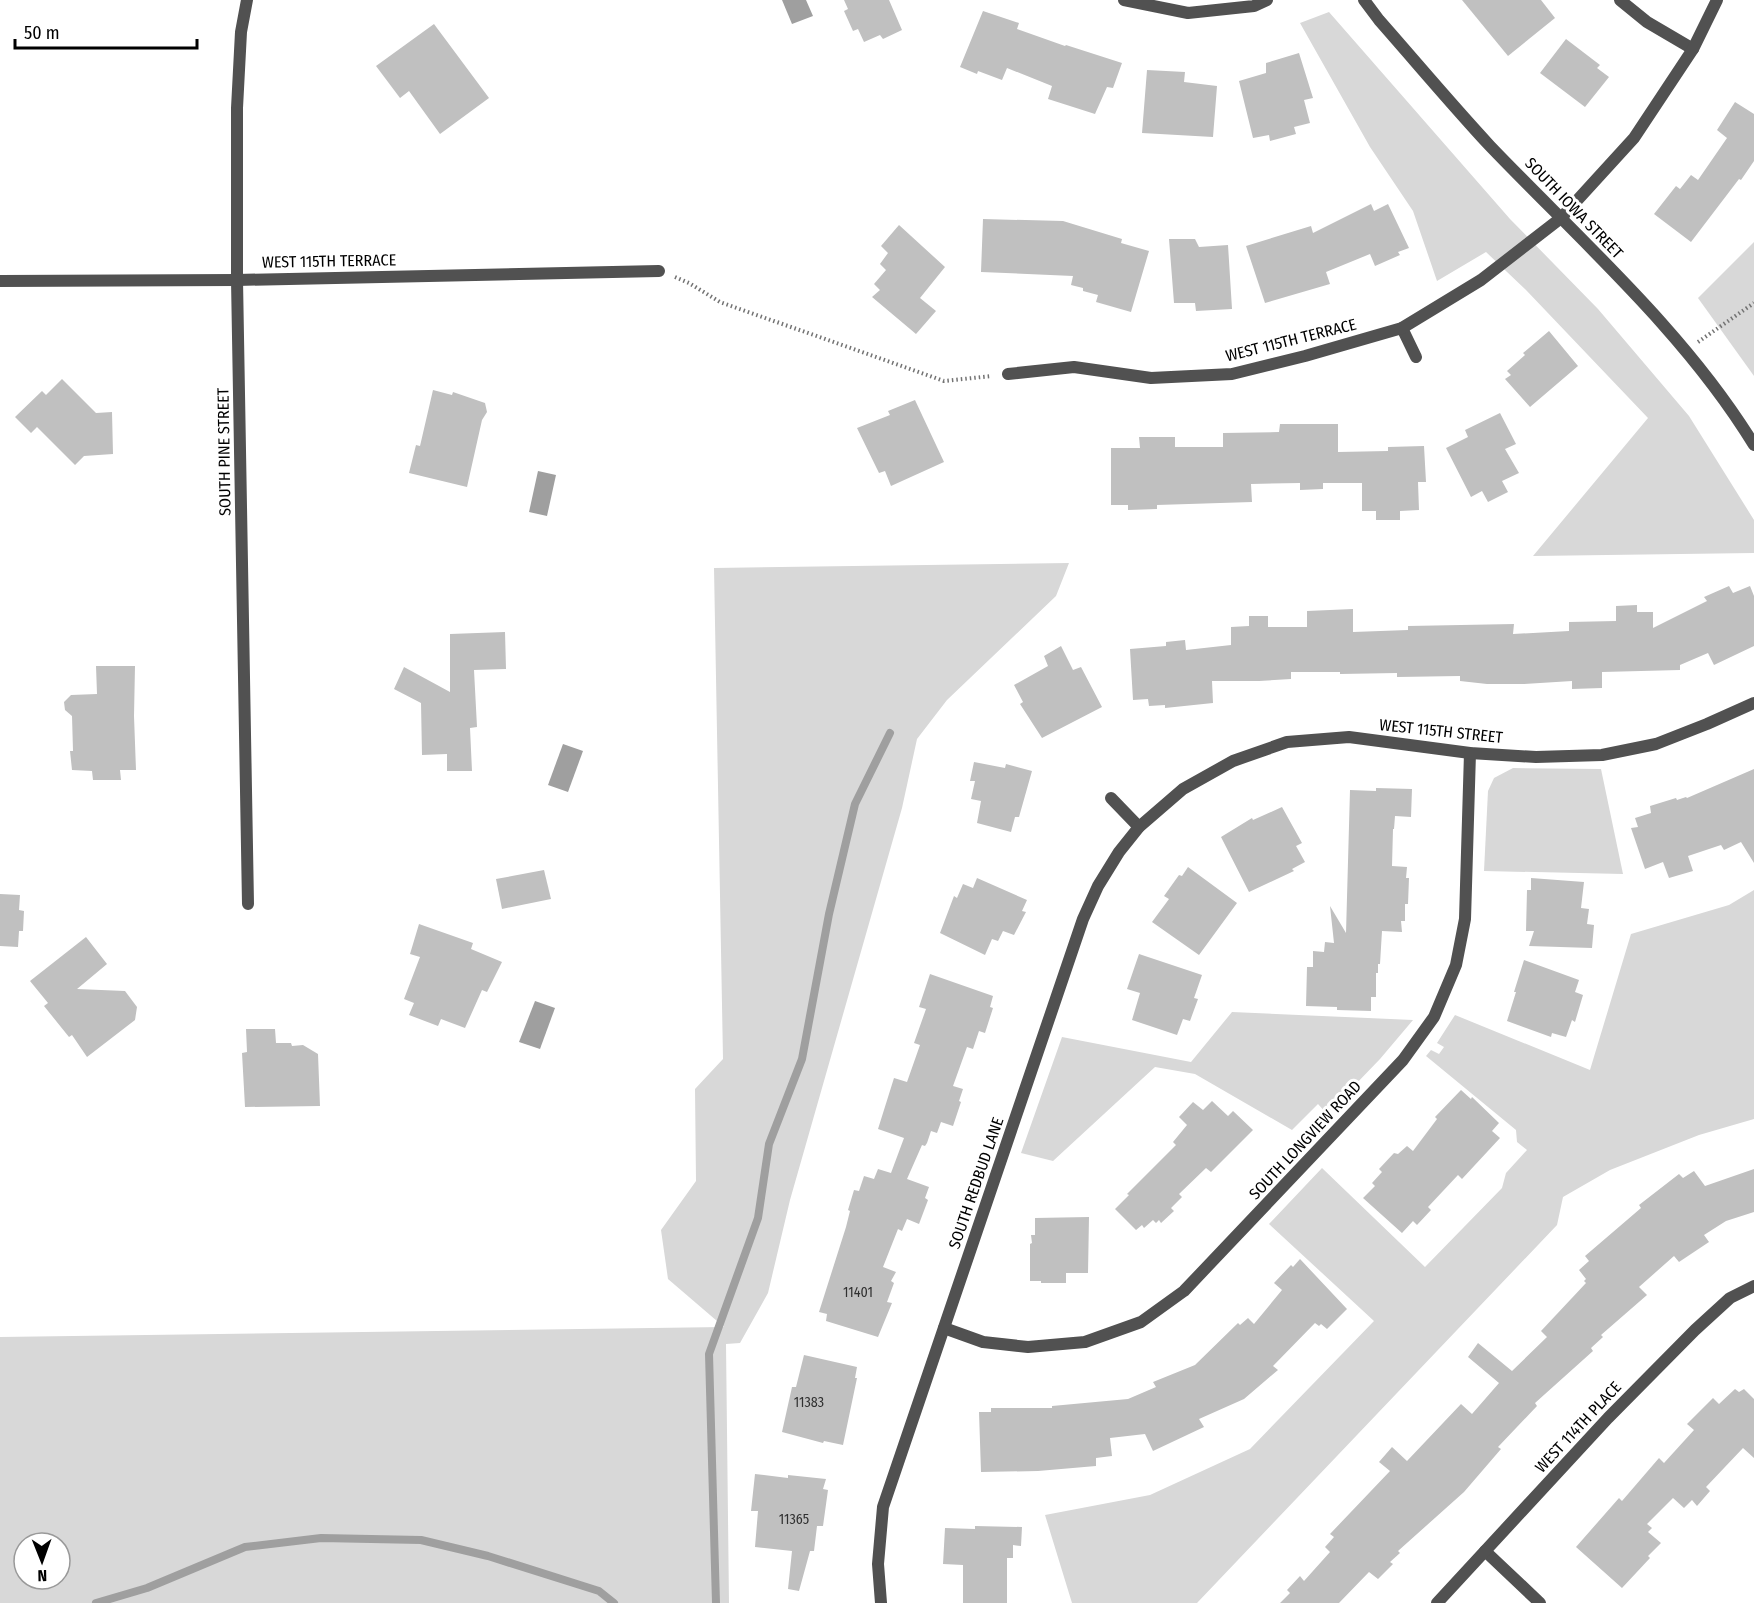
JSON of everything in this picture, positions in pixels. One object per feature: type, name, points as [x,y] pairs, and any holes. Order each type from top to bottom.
[{"type":"street","name":"SOUTH PINE STREET","points":[[247,0],[241,32],[237,108],[237,280],[248,904]]},
{"type":"street","points":[[1124,0],[1188,13],[1254,6],[1267,0]]},
{"type":"street","name":"SOUTH IOWA STREET","points":[[1364,0],[1462,115],[1686,351],[1754,445]]},
{"type":"street","points":[[1620,0],[1647,22],[1693,49]]},
{"type":"street","name":"WEST 115TH TERRACE","points":[[1008,374],[1074,367],[1151,378],[1232,374],[1402,328],[1481,280],[1561,218],[1634,138],[1693,49],[1717,0]]},
{"type":"street","name":"WEST 115TH TERRACE","points":[[0,281],[237,280],[659,271]]},
{"type":"street","points":[[1402,328],[1416,357]]},
{"type":"street","name":"WEST 115TH STREET","points":[[1139,826],[1183,789],[1233,762],[1287,742],[1349,737],[1470,753],[1536,757],[1602,755],[1656,744],[1754,703]]},
{"type":"street","name":"SOUTH LONGVIEW ROAD","points":[[944,1328],[983,1342],[1028,1347],[1085,1342],[1141,1322],[1184,1291],[1403,1060],[1434,1017],[1456,965],[1464,919],[1470,753]]},
{"type":"street","points":[[1111,798],[1139,826]]},
{"type":"street","name":"SOUTH REDBUD LANE","points":[[881,1603],[878,1564],[883,1507],[1083,919],[1103,878],[1139,826]]},
{"type":"street","name":"WEST 114TH PLACE","points":[[1437,1603],[1608,1418],[1695,1330],[1730,1298],[1754,1286]]},
{"type":"street","points":[[1485,1551],[1540,1603]]},
{"type":"path","points":[[659,271],[689,283],[720,302],[944,381],[1008,374]]},
{"type":"path","points":[[1686,351],[1754,303]]},
{"type":"shaded area","points":[[782,0],[806,0],[813,16],[792,24]]},
{"type":"shaded area","points":[[1329,12],[1510,219],[1598,309],[1689,416],[1754,520],[1754,553],[1533,556],[1648,418],[1526,290],[1486,252],[1437,281],[1413,211],[1370,147],[1300,23]]},
{"type":"shaded area","points":[[1754,242],[1754,376],[1698,298]]},
{"type":"shaded area","points":[[538,471],[556,475],[547,516],[529,512]]},
{"type":"shaded area","points":[[1069,563],[1056,596],[947,700],[917,739],[902,808],[790,1200],[768,1293],[740,1343],[726,1344],[729,1603],[0,1603],[0,1337],[724,1327],[668,1279],[661,1230],[696,1181],[695,1089],[723,1059],[714,568]]},
{"type":"shaded area","points":[[563,744],[583,751],[568,792],[548,785]]},
{"type":"shaded area","points":[[1513,768],[1601,769],[1623,874],[1484,871],[1488,791],[1494,778]]},
{"type":"shaded area","points":[[1754,890],[1754,1119],[1699,1135],[1610,1170],[1563,1197],[1557,1225],[1197,1603],[1072,1603],[1045,1515],[1150,1495],[1250,1449],[1374,1321],[1269,1224],[1322,1168],[1425,1267],[1502,1188],[1506,1173],[1527,1150],[1517,1142],[1516,1130],[1426,1056],[1431,1050],[1439,1054],[1444,1047],[1437,1043],[1455,1015],[1590,1070],[1631,934],[1729,905]]},
{"type":"shaded area","points":[[535,1001],[555,1008],[540,1049],[519,1042]]},
{"type":"shaded area","points":[[1232,1012],[1413,1020],[1380,1059],[1327,1114],[1318,1104],[1292,1130],[1195,1074],[1155,1067],[1053,1161],[1021,1153],[1062,1037],[1191,1062]]},
{"type":"building","points":[[844,0],[889,0],[902,30],[883,39],[880,35],[864,42],[858,29],[853,31],[844,11],[848,9]]},
{"type":"building","points":[[1462,0],[1541,0],[1555,18],[1508,56]]},
{"type":"building","points":[[983,11],[1019,23],[1017,29],[1122,63],[1113,88],[1107,87],[1095,114],[1048,99],[1052,86],[1007,68],[1002,80],[960,67]]},
{"type":"building","points":[[434,24],[489,98],[440,134],[409,91],[400,98],[376,66]]},
{"type":"building","points":[[1566,39],[1600,65],[1597,68],[1609,77],[1585,107],[1540,73]]},
{"type":"building","points":[[1299,53],[1313,98],[1304,100],[1310,123],[1294,127],[1296,134],[1270,141],[1269,135],[1253,138],[1239,81],[1266,73],[1266,63]]},
{"type":"building","points":[[1147,70],[1185,72],[1184,82],[1217,86],[1213,137],[1142,133]]},
{"type":"building","points":[[1735,102],[1754,114],[1754,161],[1691,242],[1654,214],[1676,186],[1680,189],[1691,175],[1698,180],[1727,138],[1717,130]]},
{"type":"building","points":[[1371,204],[1374,211],[1388,204],[1409,248],[1398,252],[1400,255],[1375,266],[1370,254],[1326,272],[1330,284],[1265,303],[1246,246],[1311,226],[1313,233]]},
{"type":"building","points":[[983,219],[1063,221],[1122,239],[1121,243],[1149,251],[1131,312],[1096,302],[1098,295],[1071,285],[1073,276],[981,272]]},
{"type":"building","points":[[899,225],[945,267],[920,298],[936,311],[916,334],[872,297],[880,290],[874,284],[886,270],[880,264],[888,253],[881,246]]},
{"type":"building","points":[[1169,239],[1195,239],[1199,247],[1228,245],[1232,309],[1196,311],[1195,303],[1174,303]]},
{"type":"building","points":[[1549,331],[1578,366],[1530,407],[1505,379],[1511,375],[1507,371],[1525,355],[1523,353]]},
{"type":"building","points":[[62,379],[96,413],[112,412],[113,454],[84,456],[75,465],[37,427],[31,433],[15,417],[42,391],[46,395]]},
{"type":"building","points":[[433,390],[452,395],[453,392],[485,403],[487,412],[482,420],[467,487],[409,473],[416,445],[420,446]]},
{"type":"building","points":[[915,400],[944,462],[891,486],[885,471],[879,473],[857,428],[890,415],[888,411]]},
{"type":"building","points":[[1500,413],[1516,444],[1505,449],[1519,473],[1502,481],[1508,492],[1488,502],[1482,491],[1471,497],[1446,448],[1468,437],[1465,430]]},
{"type":"building","points":[[1280,424],[1338,424],[1338,452],[1388,451],[1388,447],[1424,446],[1426,482],[1418,482],[1419,510],[1400,511],[1400,520],[1376,520],[1376,511],[1362,511],[1362,483],[1323,483],[1323,489],[1300,490],[1300,483],[1251,484],[1252,502],[1157,505],[1157,509],[1128,510],[1128,505],[1111,505],[1111,448],[1140,448],[1139,437],[1175,437],[1175,447],[1223,447],[1223,433],[1279,432]]},
{"type":"building","points":[[1729,586],[1733,593],[1750,586],[1754,596],[1754,646],[1714,665],[1708,653],[1680,665],[1680,670],[1602,672],[1602,688],[1572,689],[1572,681],[1487,684],[1460,681],[1460,676],[1397,677],[1397,673],[1291,672],[1291,679],[1212,681],[1213,703],[1165,708],[1165,705],[1149,706],[1148,699],[1133,700],[1130,649],[1166,646],[1166,642],[1185,640],[1186,650],[1231,645],[1231,627],[1249,626],[1249,616],[1268,616],[1268,627],[1307,627],[1307,611],[1353,609],[1353,632],[1408,630],[1408,626],[1514,624],[1513,634],[1569,631],[1569,622],[1616,621],[1616,606],[1637,605],[1637,612],[1653,612],[1653,628],[1707,601],[1704,597]]},
{"type":"building","points":[[505,632],[506,669],[474,670],[477,727],[470,728],[472,771],[447,771],[447,754],[422,755],[421,703],[394,689],[404,667],[450,692],[450,634]]},
{"type":"building","points":[[1061,646],[1073,670],[1081,667],[1102,707],[1042,738],[1020,704],[1023,702],[1014,685],[1048,666],[1044,656]]},
{"type":"building","points":[[96,666],[135,666],[136,770],[120,770],[121,780],[93,780],[92,771],[72,770],[70,751],[73,751],[72,716],[65,710],[64,702],[71,695],[97,694]]},
{"type":"building","points":[[974,762],[1005,768],[1006,764],[1032,771],[1019,817],[1015,817],[1011,832],[977,823],[981,801],[971,799],[975,781],[970,781]]},
{"type":"building","points":[[1754,769],[1754,863],[1741,842],[1724,850],[1721,845],[1688,856],[1693,871],[1669,878],[1663,862],[1645,869],[1631,828],[1638,827],[1635,818],[1651,813],[1650,806],[1676,798],[1677,800],[1687,798]]},
{"type":"building","points":[[1376,788],[1412,789],[1411,817],[1395,816],[1393,829],[1392,866],[1407,867],[1406,878],[1409,878],[1405,921],[1401,921],[1402,932],[1382,931],[1380,964],[1378,964],[1378,973],[1376,973],[1376,997],[1371,997],[1371,1011],[1306,1006],[1307,967],[1313,967],[1313,951],[1324,952],[1325,942],[1334,943],[1330,906],[1346,933],[1350,790],[1376,791]]},
{"type":"building","points":[[1282,807],[1302,843],[1296,846],[1305,862],[1292,869],[1294,871],[1249,892],[1221,837],[1252,818],[1253,820]]},
{"type":"building","points":[[1188,867],[1237,903],[1199,955],[1152,922],[1169,899],[1164,896],[1179,875],[1182,876]]},
{"type":"building","points":[[544,870],[551,899],[502,909],[496,879]]},
{"type":"building","points":[[977,878],[1027,900],[1022,911],[1026,912],[1014,935],[1003,931],[998,941],[992,939],[985,955],[940,933],[954,896],[957,898],[963,884],[973,888]]},
{"type":"building","points":[[1531,878],[1584,882],[1581,908],[1589,909],[1587,924],[1594,925],[1592,948],[1529,946],[1534,931],[1526,931],[1527,890],[1531,890]]},
{"type":"building","points":[[0,894],[20,895],[19,910],[24,911],[23,931],[19,931],[18,947],[0,946]]},
{"type":"building","points":[[419,924],[473,943],[471,949],[502,962],[487,992],[482,990],[465,1028],[441,1019],[438,1026],[409,1015],[414,1003],[404,999],[420,957],[410,954]]},
{"type":"building","points":[[86,937],[107,964],[77,989],[125,991],[137,1007],[135,1020],[87,1057],[72,1035],[69,1037],[44,1006],[48,1003],[30,981]]},
{"type":"building","points":[[1139,954],[1202,975],[1194,998],[1198,999],[1190,1021],[1183,1019],[1177,1035],[1132,1020],[1140,993],[1127,989]]},
{"type":"building","points":[[1524,960],[1579,980],[1575,992],[1583,995],[1575,1022],[1572,1020],[1566,1037],[1552,1033],[1551,1037],[1507,1021]]},
{"type":"building","points":[[930,974],[993,996],[990,1007],[993,1008],[985,1033],[979,1031],[973,1049],[967,1047],[953,1086],[963,1089],[953,1126],[941,1122],[937,1133],[931,1131],[907,1179],[929,1187],[925,1198],[928,1200],[919,1224],[907,1219],[902,1231],[898,1229],[883,1267],[896,1272],[891,1281],[894,1283],[887,1302],[892,1303],[878,1337],[826,1321],[827,1314],[819,1312],[846,1227],[854,1190],[859,1191],[864,1176],[874,1179],[878,1169],[891,1173],[904,1138],[878,1129],[894,1078],[907,1082],[920,1045],[914,1043],[926,1009],[919,1007]]},
{"type":"building","points":[[246,1029],[275,1029],[276,1043],[291,1043],[292,1046],[303,1045],[318,1054],[320,1106],[245,1107],[242,1053],[247,1052]]},
{"type":"building","points":[[1461,1090],[1471,1099],[1472,1097],[1499,1123],[1492,1131],[1500,1138],[1462,1179],[1458,1175],[1428,1207],[1431,1210],[1417,1225],[1413,1221],[1402,1233],[1363,1198],[1375,1186],[1372,1183],[1382,1172],[1379,1169],[1394,1153],[1398,1154],[1407,1146],[1413,1151],[1437,1119],[1435,1117]]},
{"type":"building","points":[[1212,1101],[1228,1116],[1233,1111],[1253,1130],[1211,1172],[1206,1168],[1179,1194],[1182,1197],[1171,1208],[1174,1211],[1161,1223],[1159,1220],[1156,1223],[1153,1220],[1144,1228],[1142,1225],[1136,1230],[1115,1209],[1176,1145],[1173,1142],[1187,1125],[1179,1117],[1193,1102],[1203,1110]]},
{"type":"building","points":[[1754,1169],[1754,1212],[1726,1221],[1704,1235],[1709,1242],[1679,1262],[1674,1256],[1639,1287],[1647,1295],[1601,1335],[1603,1337],[1591,1348],[1593,1351],[1535,1403],[1537,1406],[1498,1447],[1501,1449],[1464,1492],[1398,1551],[1400,1553],[1390,1562],[1393,1564],[1378,1579],[1369,1572],[1339,1603],[1280,1603],[1290,1593],[1287,1590],[1300,1576],[1304,1581],[1330,1552],[1325,1547],[1334,1537],[1330,1534],[1390,1471],[1379,1462],[1392,1447],[1407,1461],[1461,1404],[1472,1414],[1499,1383],[1468,1357],[1478,1343],[1512,1371],[1547,1337],[1541,1331],[1586,1283],[1584,1281],[1586,1279],[1579,1270],[1589,1261],[1585,1256],[1641,1208],[1639,1205],[1679,1174],[1683,1178],[1694,1171],[1705,1186]]},
{"type":"building","points":[[1089,1217],[1088,1273],[1066,1273],[1066,1283],[1030,1281],[1030,1244],[1032,1243],[1031,1235],[1035,1235],[1035,1218]]},
{"type":"building","points":[[1300,1259],[1347,1309],[1327,1329],[1315,1323],[1273,1366],[1278,1370],[1244,1399],[1199,1419],[1204,1427],[1153,1451],[1145,1434],[1110,1438],[1112,1456],[1096,1458],[1096,1466],[1038,1471],[981,1472],[979,1412],[991,1412],[991,1408],[1052,1408],[1052,1406],[1128,1399],[1156,1387],[1153,1382],[1195,1365],[1238,1323],[1240,1325],[1248,1318],[1254,1324],[1282,1290],[1274,1283]]},
{"type":"building","points":[[804,1355],[857,1367],[855,1378],[857,1378],[843,1445],[824,1441],[823,1443],[782,1432],[792,1387],[796,1387]]},
{"type":"building","points":[[1735,1389],[1739,1392],[1744,1389],[1754,1399],[1754,1458],[1743,1448],[1706,1487],[1710,1491],[1697,1506],[1692,1500],[1684,1508],[1673,1498],[1647,1524],[1652,1528],[1648,1532],[1661,1543],[1622,1588],[1576,1547],[1619,1498],[1622,1501],[1659,1458],[1664,1463],[1694,1430],[1687,1424],[1713,1398],[1719,1404]]},
{"type":"building","points":[[755,1474],[826,1479],[823,1489],[828,1490],[823,1526],[817,1526],[814,1551],[810,1551],[799,1591],[788,1589],[792,1551],[755,1547],[758,1511],[751,1511]]},
{"type":"building","points":[[975,1526],[1022,1527],[1021,1546],[1013,1545],[1013,1558],[1007,1558],[1007,1603],[963,1603],[963,1565],[943,1564],[945,1528],[975,1529]]},
{"type":"waterway","points":[[716,1603],[709,1354],[758,1218],[769,1144],[802,1059],[829,914],[855,804],[890,733]]},
{"type":"waterway","points":[[96,1603],[147,1588],[245,1547],[321,1538],[421,1540],[488,1556],[599,1591],[614,1603]]}]
